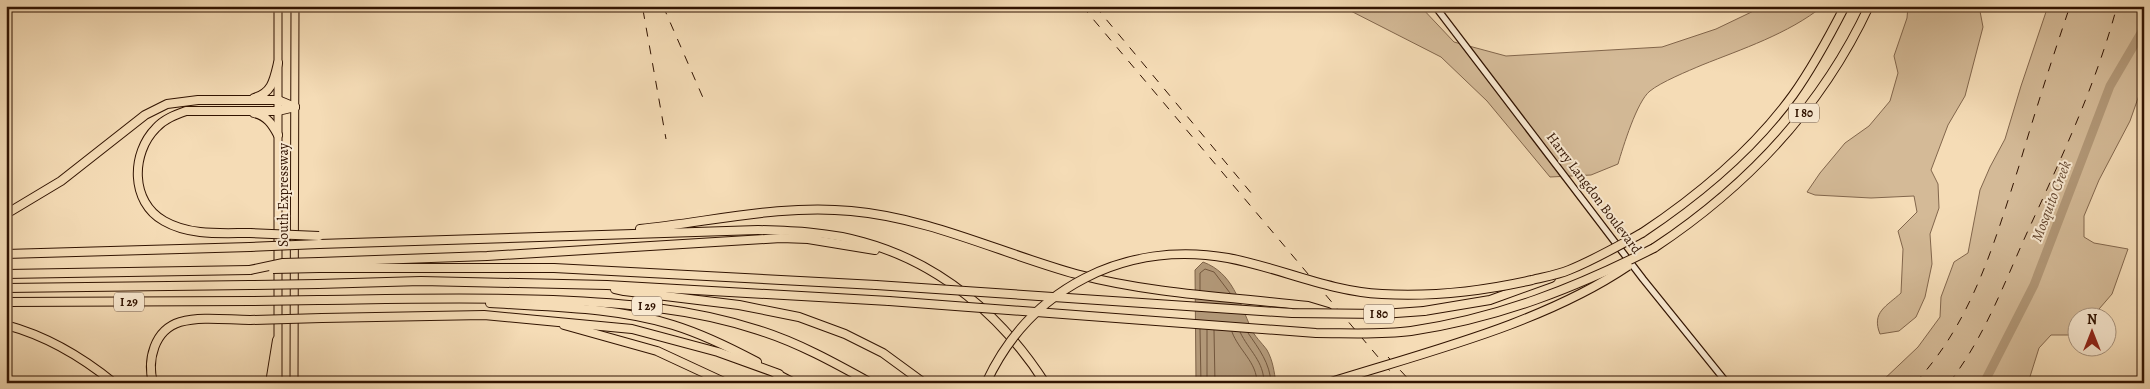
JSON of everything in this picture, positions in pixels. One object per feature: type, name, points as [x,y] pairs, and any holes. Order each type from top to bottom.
[{"type":"highway","name":"I 80","points":[[1334,314],[1382,314],[1458,306],[1490,300],[1521,290],[1567,271],[1604,254],[1642,233],[1692,199],[1766,128],[1812,66],[1845,6]]},
{"type":"highway","name":"I 80","points":[[1654,248],[1712,207],[1760,163],[1807,108],[1831,75],[1859,29],[1869,6]]},
{"type":"highway","points":[[233,101],[261,96],[266,93],[274,81],[278,63]]},
{"type":"highway","points":[[6,214],[61,181],[145,115],[157,108],[178,102],[278,100],[295,106]]},
{"type":"highway","points":[[295,106],[278,111],[186,111],[166,120],[151,133],[140,154],[137,180],[141,195],[150,210],[162,221],[182,230],[351,242],[788,231],[839,236],[864,242],[897,254],[935,273],[960,289],[993,317],[1019,346],[1045,383]]},
{"type":"highway","points":[[237,110],[257,113],[264,117],[271,123],[278,136]]},
{"type":"highway","points":[[577,235],[801,210],[848,211],[894,217],[942,229],[1076,274],[1172,292],[1308,306],[1334,314]]},
{"type":"highway","points":[[6,274],[250,270],[782,238],[838,243],[897,254]]},
{"type":"highway","points":[[6,254],[250,247],[319,240]]},
{"type":"highway","points":[[6,288],[421,281],[606,285],[889,301],[1316,333],[1364,334],[1410,331],[1492,315],[1535,302],[1609,271],[1654,248]]},
{"type":"highway","points":[[1328,383],[1528,317],[1608,279],[1654,248]]},
{"type":"highway","points":[[986,383],[1005,347],[1032,316],[1057,294],[1080,279],[1144,258],[1183,254],[1222,257],[1331,286],[1383,294],[1440,294],[1472,291],[1509,285],[1567,271]]},
{"type":"highway","points":[[318,265],[563,268],[876,285],[1210,308],[1334,314]]},
{"type":"highway","points":[[606,285],[624,292],[739,305],[799,317],[845,334],[883,352],[924,383]]},
{"type":"highway","points":[[408,299],[539,307],[628,316],[672,325],[722,343],[794,383]]},
{"type":"highway","name":"I 29","points":[[6,302],[512,299],[625,303],[701,314],[759,330],[817,355],[871,383]]},
{"type":"highway","points":[[154,383],[150,365],[153,351],[160,338],[170,328],[180,322],[196,320],[484,315],[632,329],[718,352],[779,374]]},
{"type":"highway","points":[[542,319],[657,351],[726,383]]},
{"type":"highway","points":[[6,325],[52,341],[96,368],[114,383]]},
{"type":"highway","points":[[270,383],[277,340]]},
{"type":"main road","name":"South Expressway","points":[[278,6],[278,383]]},
{"type":"main road","name":"South Expressway","points":[[294,383],[295,6]]},
{"type":"main road","name":"Harry Langdon Boulevard","points":[[1431,6],[1443,17]]},
{"type":"main road","name":"Harry Langdon Boulevard","points":[[1435,6],[1649,287],[1727,383]]},
{"type":"shaded area","points":[[1341,6],[1420,6],[1454,42],[1506,56],[1662,47],[1716,29],[1764,6],[1823,6],[1780,33],[1682,73],[1650,91],[1635,114],[1618,164],[1591,175],[1550,177],[1487,101],[1441,57]]},
{"type":"shaded area","points":[[1908,6],[1979,6],[1983,27],[1965,96],[1948,125],[1931,170],[1938,184],[1939,208],[1930,234],[1932,264],[1925,297],[1916,317],[1899,331],[1880,334],[1878,326],[1879,315],[1901,293],[1903,249],[1898,231],[1917,212],[1914,196],[1871,198],[1815,195],[1807,192],[1845,143],[1869,126],[1890,101],[1898,73],[1894,56],[1907,18]]},
{"type":"shaded area","points":[[2048,6],[2144,6],[2144,81],[2130,121],[2099,180],[2084,216],[2084,237],[2094,243],[2128,249],[2112,294],[2102,306],[2068,306],[2068,335],[2051,335],[2039,348],[2028,383],[1880,383],[1918,347],[1940,317],[1941,297],[1954,262],[1968,253],[1980,190],[2005,139]]},
{"type":"water","points":[[1203,262],[1221,273],[1234,289],[1252,331],[1269,354],[1276,383],[1196,383],[1195,270]]},
{"type":"waterway","name":"Mosquito Creek","points":[[1984,383],[2034,285],[2110,86],[2144,28]]},
{"type":"railway","points":[[663,6],[704,100]]},
{"type":"railway","points":[[1082,6],[1400,383]]},
{"type":"railway","points":[[1095,6],[1252,194]]},
{"type":"railway","points":[[1915,383],[1952,334],[1979,281],[2000,224],[2070,6]]},
{"type":"railway","points":[[1949,383],[1983,330],[2052,179],[2099,65],[2117,6]]},
{"type":"railway","points":[[643,10],[666,139]]},
{"type":"railway","points":[[1388,357],[1412,383]]}]
